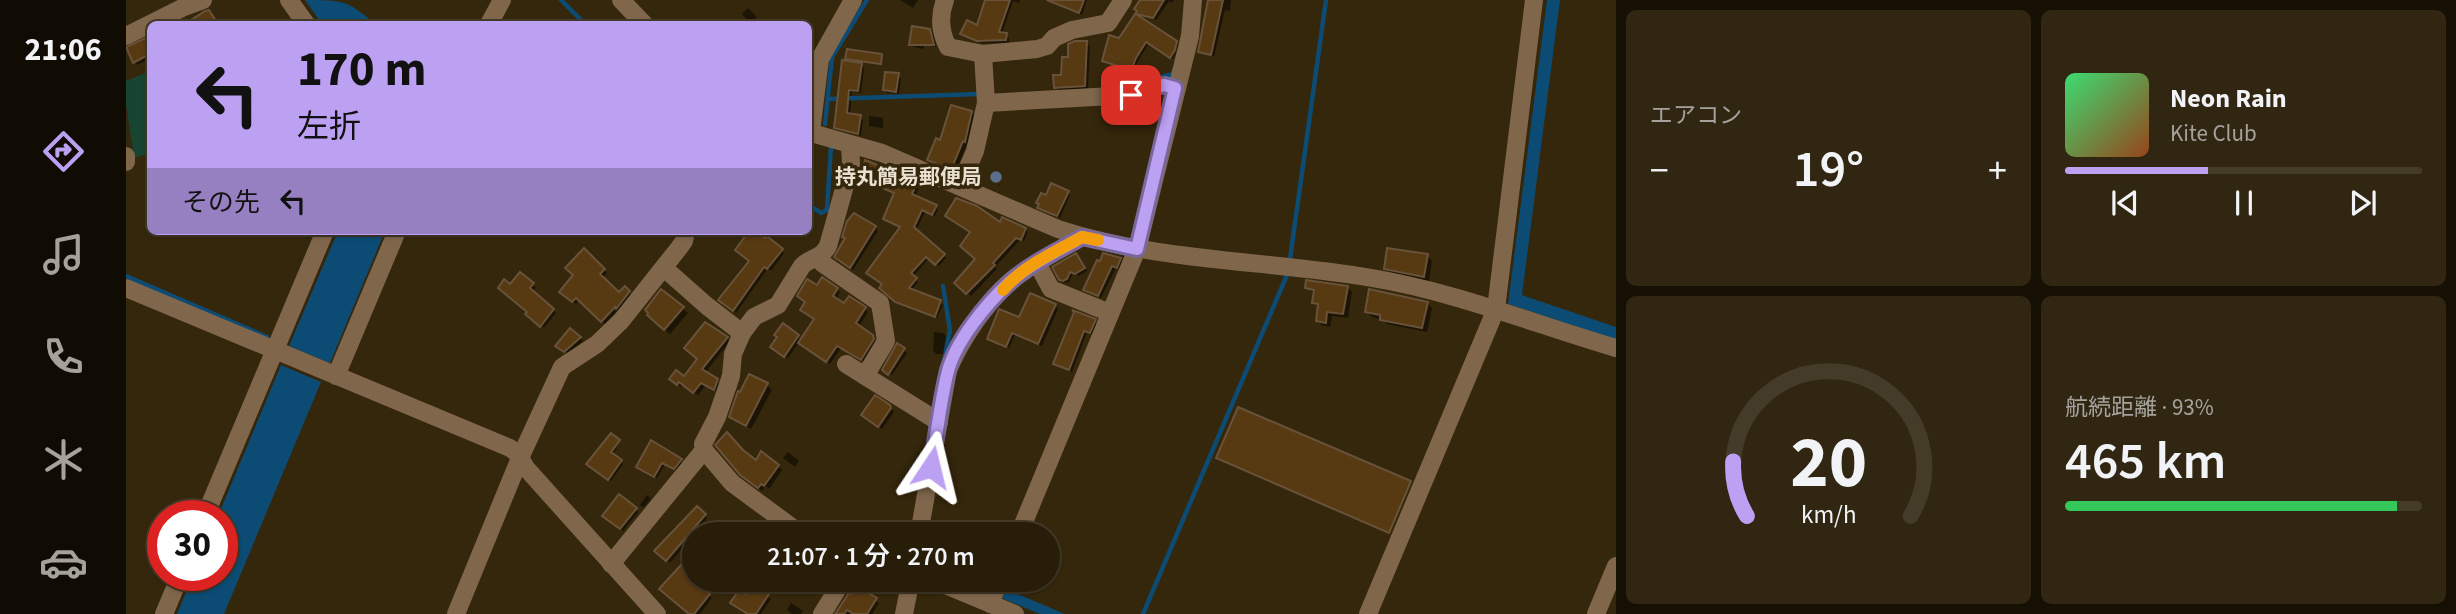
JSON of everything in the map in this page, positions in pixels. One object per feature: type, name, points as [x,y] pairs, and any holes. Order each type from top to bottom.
[{"type":"street","points":[[156,21],[203,0]]},
{"type":"street","points":[[289,0],[304,21]]},
{"type":"street","points":[[491,21],[502,0]]},
{"type":"street","points":[[621,0],[641,21]]},
{"type":"street","points":[[812,117],[822,50],[853,0]]},
{"type":"street","points":[[945,0],[941,11],[941,24],[948,47],[983,54],[1047,47],[1054,38],[1072,30],[1108,23],[1124,0]]},
{"type":"street","points":[[1024,522],[1137,249],[1189,36],[1193,0]]},
{"type":"street","points":[[1368,614],[1496,309],[1534,0]]},
{"type":"street","points":[[126,36],[147,26]]},
{"type":"street","points":[[960,186],[975,151],[986,103],[983,54]]},
{"type":"street","points":[[986,103],[1131,95],[1164,85],[1175,88]]},
{"type":"street","points":[[812,133],[882,153],[1082,237],[1137,249],[1371,278],[1453,296],[1616,348]]},
{"type":"street","points":[[784,522],[732,483],[704,450],[703,444],[717,417],[732,376],[733,354],[742,333],[754,317],[778,305],[807,261],[820,257],[828,246],[851,164],[850,144]]},
{"type":"street","points":[[126,156],[126,162]]},
{"type":"street","points":[[212,500],[323,235]]},
{"type":"street","points":[[336,376],[395,235]]},
{"type":"street","points":[[456,614],[520,458],[562,367],[597,344],[621,321],[664,268],[686,235]]},
{"type":"street","points":[[921,522],[948,370],[965,337],[1009,282],[1082,237]]},
{"type":"street","points":[[820,257],[822,263],[880,303],[886,341],[865,376]]},
{"type":"street","points":[[1037,263],[1051,289],[1110,313]]},
{"type":"street","points":[[664,268],[742,333]]},
{"type":"street","points":[[126,288],[510,448],[657,614]]},
{"type":"street","points":[[846,363],[939,422]]},
{"type":"street","points":[[611,564],[704,450]]},
{"type":"street","points":[[1596,614],[1616,566]]},
{"type":"street","points":[[164,614],[174,591]]},
{"type":"street","points":[[821,614],[835,592]]},
{"type":"street","points":[[904,614],[908,592]]},
{"type":"street","points":[[962,592],[1015,614]]},
{"type":"street","points":[[990,604],[995,592]]},
{"type":"green space","points":[[147,72],[147,154],[134,158],[126,104],[126,81]]},
{"type":"water","points":[[305,0],[344,3],[371,21],[320,21]]},
{"type":"water","points":[[1547,0],[1560,0],[1522,295],[1616,327],[1616,340],[1508,304]]},
{"type":"water","points":[[336,235],[383,235],[330,363],[289,346]]},
{"type":"water","points":[[281,365],[321,382],[238,581],[238,500],[225,500]]},
{"type":"water","points":[[187,591],[234,591],[224,614],[177,614]]},
{"type":"water","points":[[1005,592],[1013,592],[1065,614],[1040,614],[1002,598]]},
{"type":"building","points":[[985,0],[1010,0],[999,32],[1007,33],[1006,40],[977,41],[960,34],[967,20],[977,25]]},
{"type":"building","points":[[1047,0],[1084,0],[1079,13]]},
{"type":"building","points":[[1140,0],[1164,0],[1153,18],[1136,14],[1177,41],[1175,50],[1170,58],[1146,42],[1136,58],[1126,84],[1115,85],[1112,84],[1118,66],[1102,61],[1109,35],[1119,38],[1137,11],[1134,9]]},
{"type":"building","points":[[1208,0],[1223,0],[1211,55],[1198,52]]},
{"type":"building","points":[[209,10],[216,21],[190,21]]},
{"type":"building","points":[[912,26],[930,29],[934,45],[909,45]]},
{"type":"building","points":[[147,37],[147,56],[133,63],[126,47]]},
{"type":"building","points":[[1087,41],[1085,86],[1054,88],[1053,75],[1061,75],[1062,57],[1068,57],[1068,44]]},
{"type":"building","points":[[847,49],[882,54],[881,64],[845,59]]},
{"type":"building","points":[[842,60],[862,63],[858,91],[849,90],[847,113],[861,115],[858,134],[834,128]]},
{"type":"building","points":[[885,72],[899,73],[896,92],[883,90]]},
{"type":"building","points":[[951,105],[972,111],[965,142],[963,141],[951,170],[927,160],[936,138],[940,140]]},
{"type":"building","points":[[865,160],[918,181],[912,194],[937,205],[932,215],[922,210],[914,227],[945,254],[935,265],[926,257],[911,273],[917,278],[909,288],[941,300],[935,317],[895,302],[879,288],[882,284],[866,273],[900,227],[883,219],[894,193],[859,178]]},
{"type":"building","points":[[1051,183],[1069,191],[1057,216],[1037,208],[1039,204],[1036,203],[1041,193],[1046,195]]},
{"type":"building","points":[[956,198],[977,206],[1000,222],[1002,217],[1026,228],[1021,240],[1016,238],[993,263],[995,265],[966,294],[954,283],[975,259],[960,246],[970,232],[945,216]]},
{"type":"building","points":[[854,213],[876,226],[850,268],[834,257],[845,238],[842,237],[847,221]]},
{"type":"building","points":[[746,235],[767,236],[783,249],[767,269],[764,267],[733,311],[718,300],[749,261],[735,250]]},
{"type":"building","points":[[584,248],[605,269],[600,274],[619,292],[625,286],[630,291],[601,322],[576,298],[572,302],[559,292],[573,275],[565,268]]},
{"type":"building","points":[[1387,248],[1428,254],[1424,277],[1384,269]]},
{"type":"building","points":[[1076,253],[1085,268],[1075,274],[1070,272],[1067,279],[1059,280],[1052,267]]},
{"type":"building","points":[[1103,253],[1121,258],[1117,268],[1112,266],[1098,296],[1083,290]]},
{"type":"building","points":[[520,272],[534,283],[530,288],[554,309],[540,327],[525,314],[527,312],[498,288],[504,279],[510,284]]},
{"type":"building","points":[[822,277],[838,288],[833,296],[844,303],[849,296],[866,307],[856,323],[873,335],[874,339],[861,360],[837,346],[826,362],[798,343],[814,319],[800,310],[805,302],[797,296],[807,279],[817,285]]},
{"type":"building","points":[[1306,280],[1348,286],[1343,314],[1327,312],[1326,323],[1316,321],[1318,304],[1312,303],[1314,290],[1305,288]]},
{"type":"building","points":[[661,289],[684,307],[664,330],[645,310]]},
{"type":"building","points":[[1369,289],[1428,302],[1422,328],[1380,320],[1380,315],[1365,312]]},
{"type":"building","points":[[1030,293],[1056,304],[1038,344],[1012,333],[1006,347],[987,339],[999,309],[1019,317]]},
{"type":"building","points":[[1072,310],[1096,319],[1090,333],[1084,331],[1069,370],[1053,364],[1074,312]]},
{"type":"building","points":[[705,322],[728,337],[702,369],[718,379],[714,390],[701,383],[693,393],[679,382],[677,385],[669,379],[676,370],[684,376],[697,359],[684,348]]},
{"type":"building","points":[[783,323],[799,335],[784,357],[770,347],[777,337],[774,335]]},
{"type":"building","points":[[570,328],[581,337],[564,352],[555,346]]},
{"type":"building","points":[[897,343],[905,348],[888,375],[882,370]]},
{"type":"building","points":[[749,374],[768,383],[746,426],[729,417],[738,391],[740,392]]},
{"type":"building","points":[[875,395],[891,408],[878,427],[861,415]]},
{"type":"building","points":[[1238,407],[1411,481],[1389,533],[1216,458]]},
{"type":"building","points":[[727,432],[756,460],[761,451],[779,465],[764,486],[761,484],[758,488],[740,475],[715,445]]},
{"type":"building","points":[[611,433],[620,440],[611,452],[622,460],[608,480],[586,464]]},
{"type":"building","points":[[651,440],[682,459],[674,469],[662,463],[654,477],[636,467]]},
{"type":"building","points":[[619,494],[637,508],[620,529],[602,516]]},
{"type":"building","points":[[697,506],[706,514],[699,522],[682,522],[682,542],[666,561],[654,551]]},
{"type":"building","points":[[681,565],[682,592],[710,594],[694,614],[689,614],[659,589]]},
{"type":"building","points":[[738,592],[769,594],[756,614],[748,614],[730,603]]},
{"type":"building","points":[[867,592],[877,598],[867,614],[854,614],[847,610],[844,614],[835,614],[849,593]]},
{"type":"waterway","points":[[561,0],[582,21]]},
{"type":"waterway","points":[[825,124],[832,57],[867,0]]},
{"type":"waterway","points":[[1290,259],[1326,0]]},
{"type":"waterway","points":[[1158,78],[1173,74],[1174,70]]},
{"type":"waterway","points":[[828,99],[979,94]]},
{"type":"waterway","points":[[812,207],[821,213],[827,210],[831,146]]},
{"type":"waterway","points":[[1143,614],[1287,275]]},
{"type":"waterway","points":[[126,276],[267,337]]},
{"type":"waterway","points":[[943,286],[950,330],[944,361]]},
{"type":"slow traffic","points":[[1003,290],[1009,282],[1037,263],[1082,237],[1098,240]]},
{"type":"place","name":"持丸簡易郵便局","points":[[996,177]]},
{"type":"route","points":[[931,467],[948,370],[973,324],[1009,282],[1082,237],[1137,249],[1175,88],[1164,85],[1131,95]]}]
